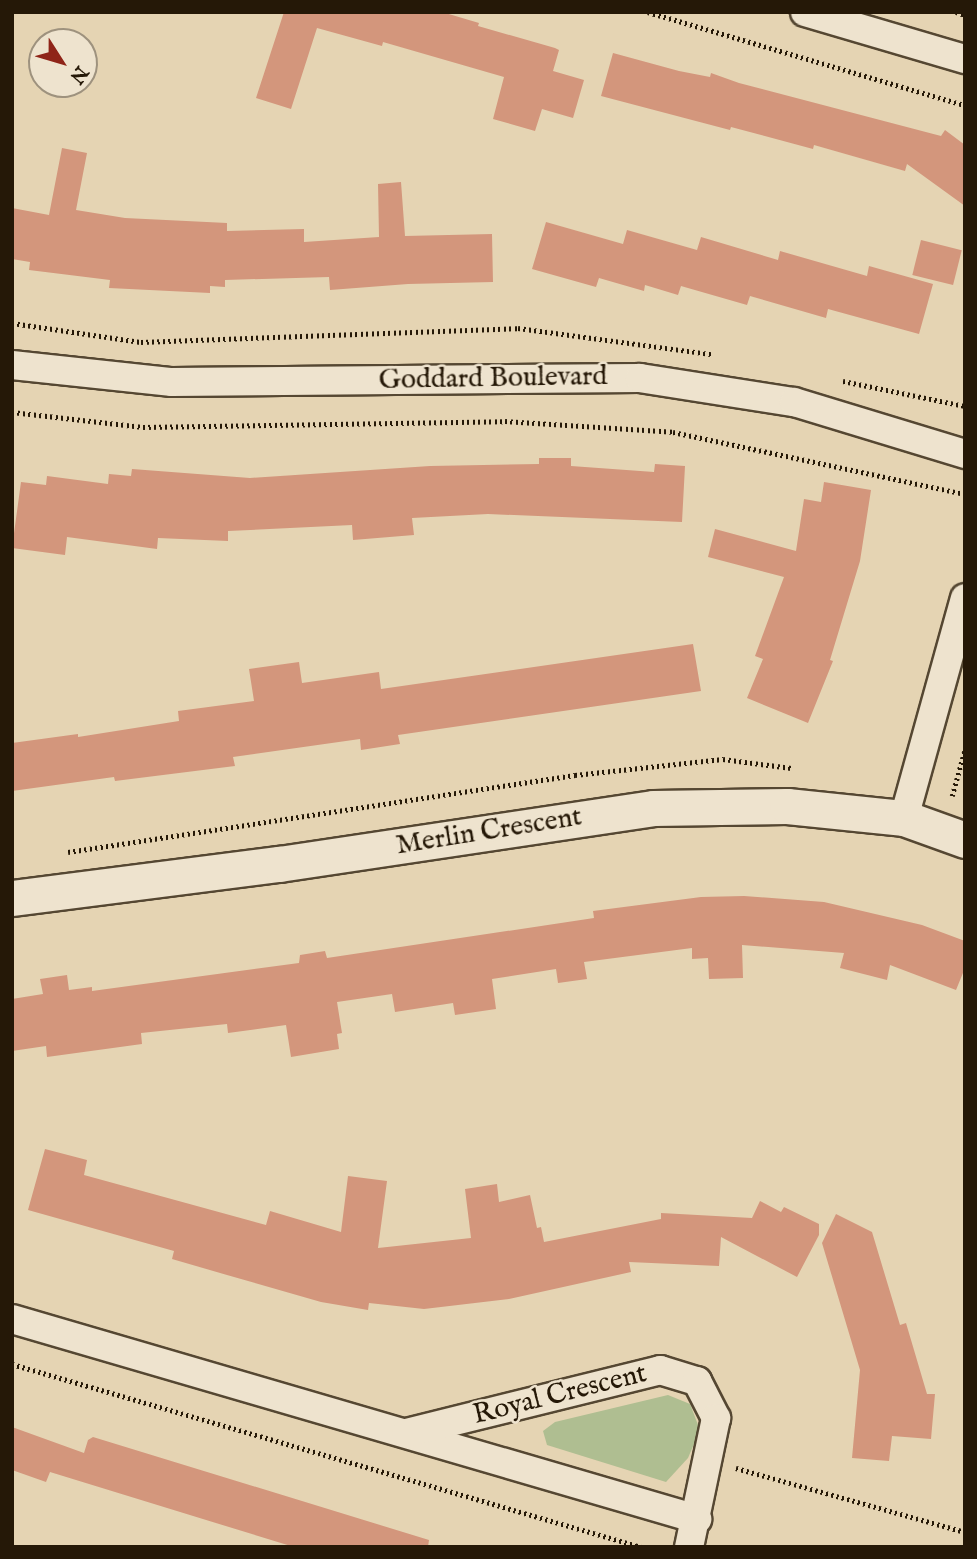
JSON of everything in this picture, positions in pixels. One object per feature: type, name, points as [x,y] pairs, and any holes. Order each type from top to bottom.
[{"type":"street","points":[[806,12],[965,59]]},
{"type":"street","name":"Goddard Boulevard","points":[[12,365],[172,382],[640,378],[794,402],[965,454]]},
{"type":"street","points":[[904,818],[965,598]]},
{"type":"street","name":"Merlin Crescent","points":[[12,898],[293,862],[653,808],[788,806],[904,818],[965,840]]},
{"type":"street","name":"Royal Crescent","points":[[12,1319],[697,1519]]},
{"type":"street","name":"Royal Crescent","points":[[404,1433],[660,1370],[697,1381],[716,1418],[689,1547]]},
{"type":"path","points":[[648,12],[965,105]]},
{"type":"path","points":[[956,12],[965,15]]},
{"type":"path","points":[[12,412],[144,428],[505,421],[673,432],[965,494]]},
{"type":"path","points":[[952,796],[965,749]]},
{"type":"path","points":[[12,1364],[640,1547]]},
{"type":"path","points":[[708,1460],[965,1532]]},
{"type":"green space","points":[[668,1395],[690,1404],[700,1430],[688,1458],[666,1482],[547,1445],[543,1431],[555,1422]]},
{"type":"building","points":[[284,12],[442,12],[479,23],[478,26],[555,48],[559,50],[553,71],[584,80],[573,118],[542,109],[535,131],[493,119],[504,77],[383,42],[382,46],[317,28],[291,109],[256,98]]},
{"type":"building","points":[[613,53],[679,71],[710,77],[711,73],[739,83],[941,136],[945,130],[965,145],[965,206],[907,164],[905,171],[814,145],[813,149],[731,127],[730,130],[601,96]]},
{"type":"building","points":[[62,148],[87,153],[76,210],[125,218],[227,223],[227,231],[304,229],[304,242],[379,237],[378,184],[401,182],[405,236],[492,234],[493,282],[408,284],[330,290],[329,277],[225,280],[225,287],[210,286],[210,293],[109,288],[110,280],[29,270],[30,262],[12,259],[12,208],[49,215]]},
{"type":"building","points":[[546,222],[623,244],[627,230],[697,250],[701,237],[778,260],[780,251],[867,276],[869,266],[933,284],[919,334],[828,309],[826,318],[750,296],[747,305],[681,286],[678,295],[645,285],[644,291],[599,278],[596,287],[532,269]]},
{"type":"building","points":[[921,240],[962,250],[953,285],[912,275]]},
{"type":"building","points":[[539,458],[571,458],[571,466],[654,472],[655,464],[685,466],[682,522],[488,514],[412,518],[414,535],[353,540],[352,525],[228,531],[228,541],[158,538],[157,549],[67,537],[65,555],[12,548],[21,482],[46,485],[47,476],[108,484],[109,474],[131,476],[132,469],[250,478],[430,466],[539,464]]},
{"type":"building","points":[[824,482],[871,490],[860,561],[830,660],[833,661],[808,723],[747,698],[763,659],[755,656],[784,577],[708,557],[715,529],[796,551],[804,499],[821,502]]},
{"type":"building","points":[[693,644],[701,691],[398,735],[400,744],[361,750],[360,739],[233,757],[235,766],[115,781],[114,777],[12,791],[12,743],[78,734],[78,737],[179,721],[178,711],[254,701],[249,669],[299,662],[302,683],[379,672],[381,689]]},
{"type":"building","points":[[744,896],[824,902],[922,925],[965,941],[965,968],[956,990],[890,965],[887,980],[840,968],[844,953],[742,945],[743,978],[709,979],[708,958],[692,959],[692,948],[584,962],[587,979],[558,983],[556,969],[492,979],[496,1009],[455,1015],[453,1003],[395,1012],[392,994],[337,1002],[342,1033],[337,1034],[339,1049],[291,1057],[286,1025],[228,1033],[227,1024],[141,1033],[142,1044],[47,1057],[46,1046],[12,1051],[12,999],[43,994],[40,979],[67,975],[69,990],[92,987],[92,991],[299,963],[300,955],[325,951],[327,958],[594,918],[593,911],[701,897]]},
{"type":"building","points":[[45,1149],[87,1160],[84,1175],[266,1225],[270,1211],[341,1232],[348,1176],[387,1181],[378,1248],[471,1238],[465,1189],[497,1184],[499,1202],[530,1195],[537,1228],[541,1227],[544,1242],[661,1219],[661,1213],[752,1218],[760,1201],[781,1212],[784,1207],[819,1224],[819,1235],[797,1277],[721,1237],[719,1266],[629,1262],[631,1272],[509,1299],[424,1309],[369,1303],[368,1310],[321,1302],[172,1259],[174,1251],[28,1210]]},
{"type":"building","points":[[836,1214],[872,1232],[900,1325],[906,1323],[927,1394],[935,1394],[931,1439],[892,1436],[889,1461],[852,1458],[860,1370],[822,1243]]},
{"type":"building","points":[[12,1427],[84,1453],[88,1440],[93,1437],[429,1540],[428,1547],[294,1547],[50,1472],[46,1482],[12,1470]]}]
